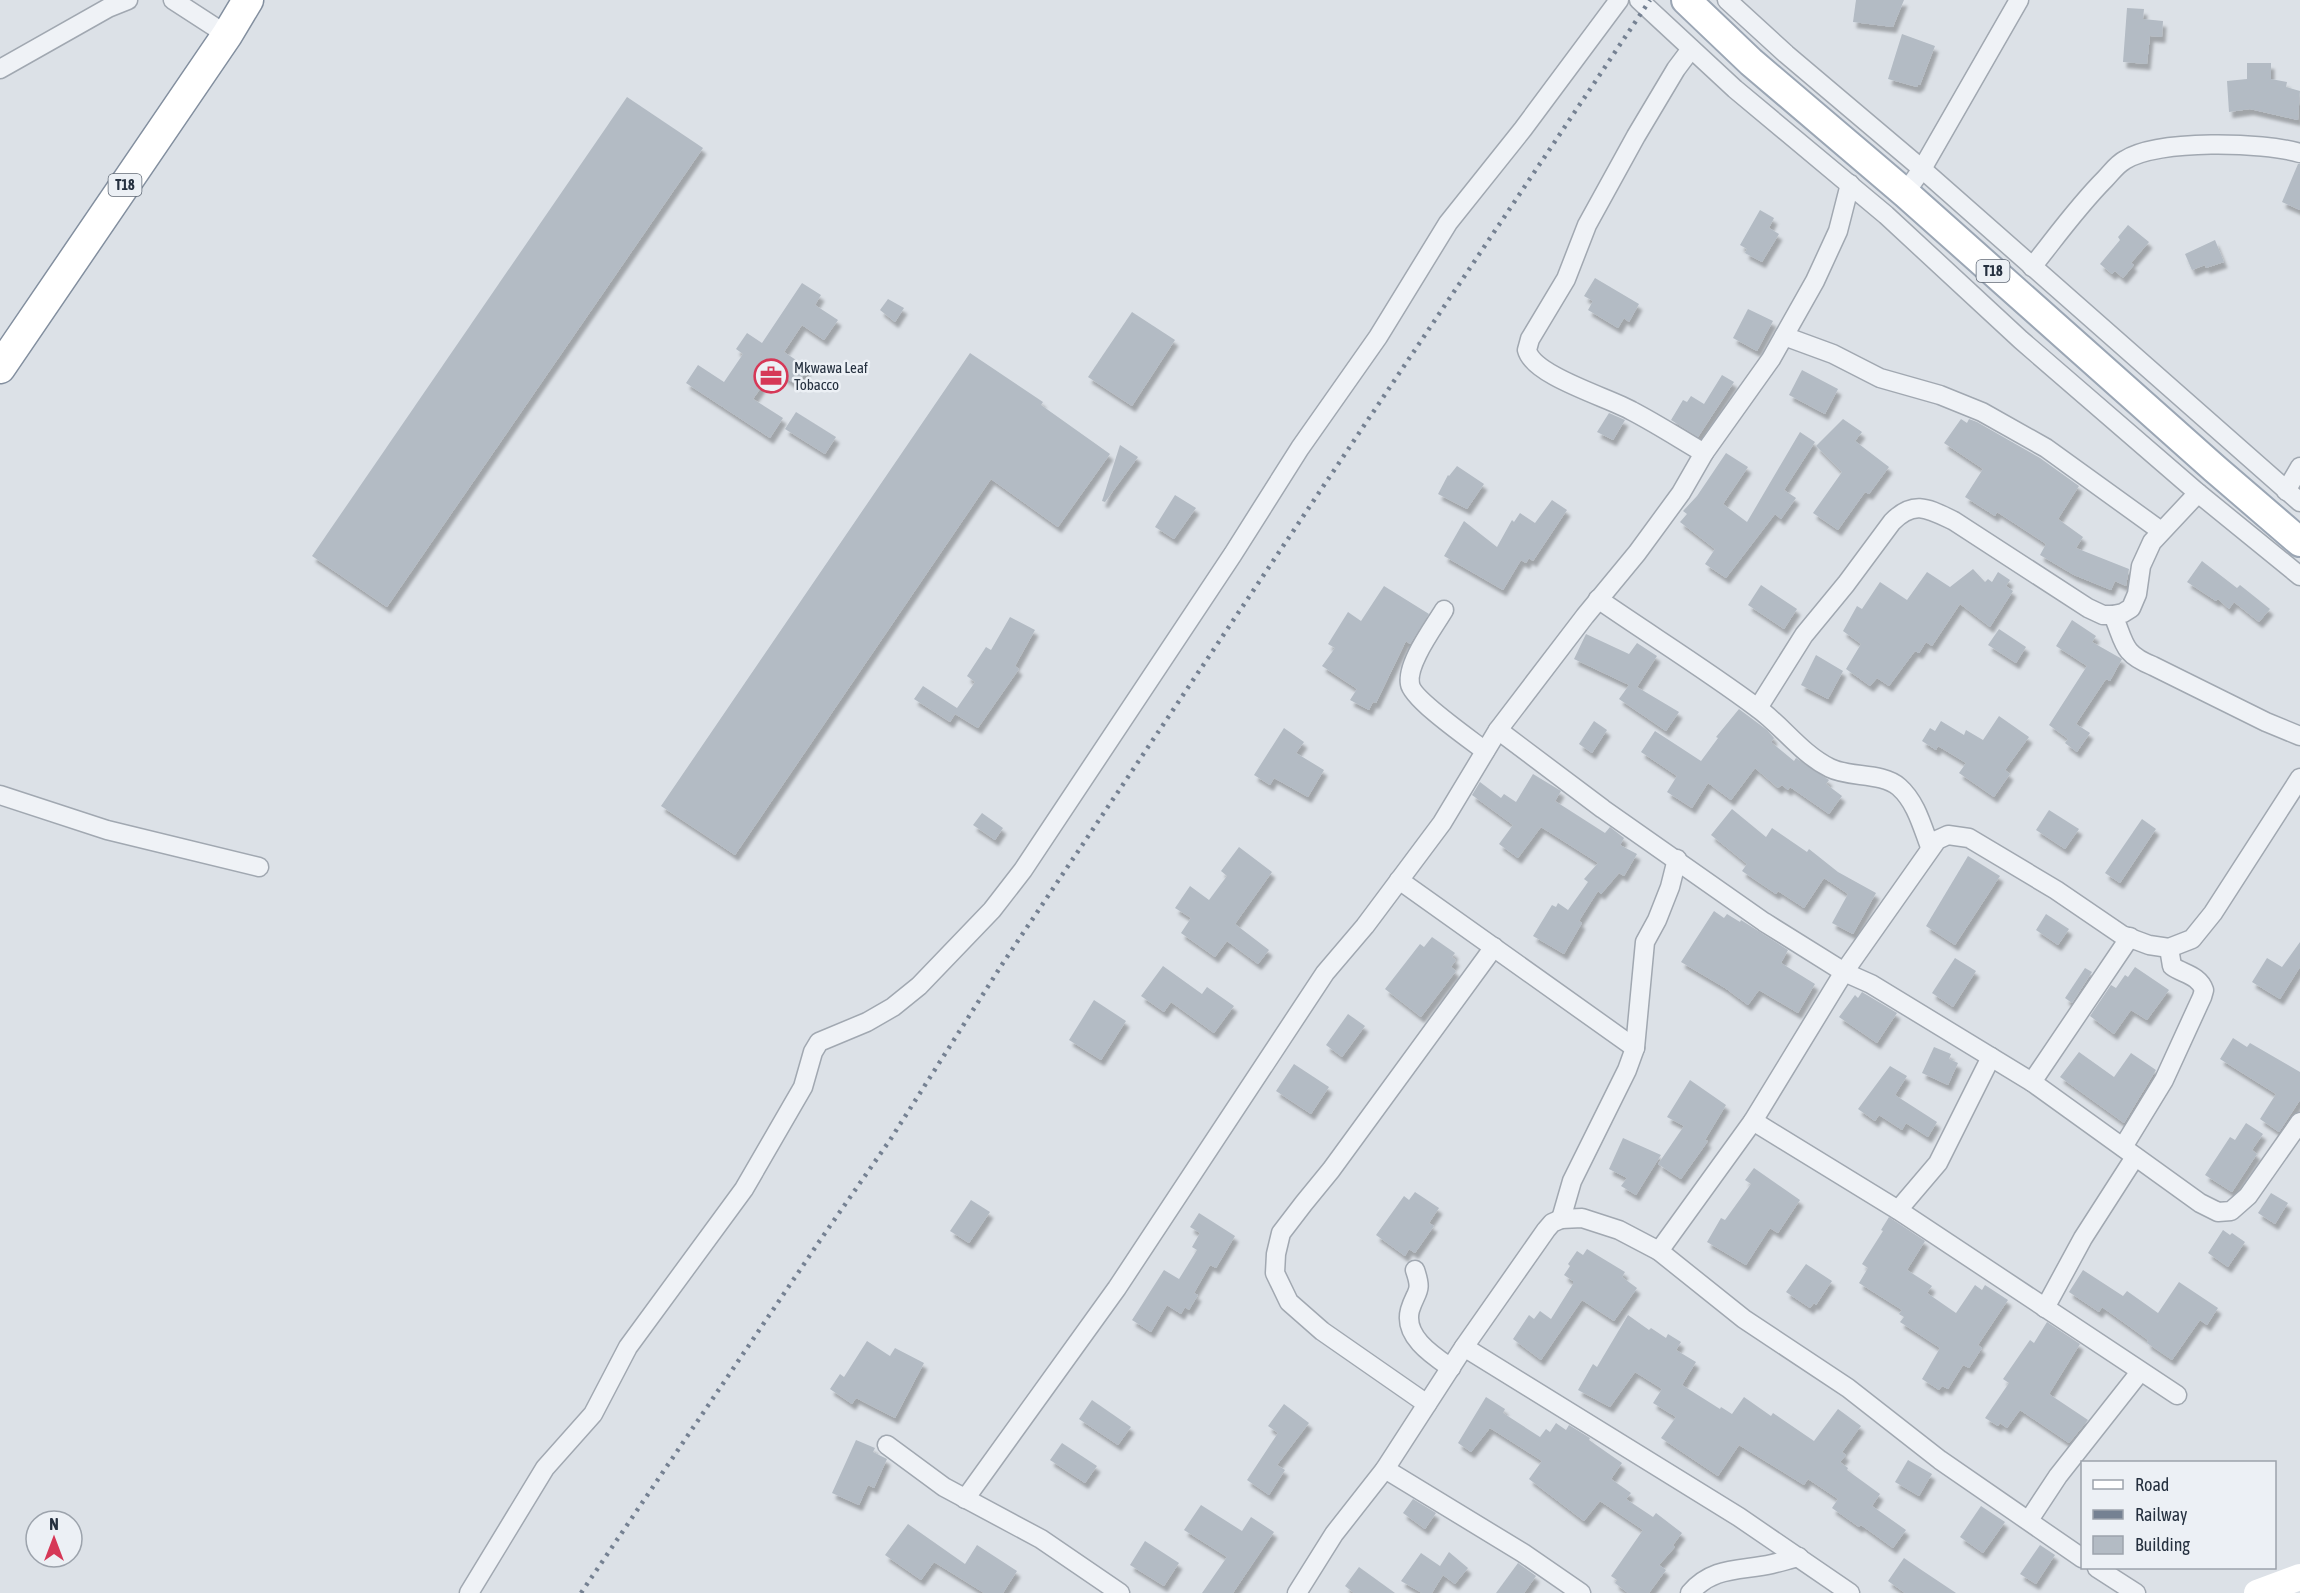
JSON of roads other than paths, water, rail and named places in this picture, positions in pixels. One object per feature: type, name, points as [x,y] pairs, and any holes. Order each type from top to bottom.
[{"type":"highway","name":"T18","points":[[0,368],[227,35],[248,0]]},
{"type":"main road","name":"T18","points":[[1686,0],[1751,62],[1905,193],[2300,542]]},
{"type":"main road","points":[[2257,1593],[2300,1577]]},
{"type":"street","points":[[0,69],[108,8],[128,0]]},
{"type":"street","points":[[173,0],[227,35]]},
{"type":"street","points":[[469,1593],[545,1468],[593,1414],[628,1347],[744,1189],[803,1088],[813,1052],[819,1042],[867,1022],[893,1007],[919,986],[992,910],[1023,870],[1233,554],[1300,448],[1377,337],[1448,223],[1523,129],[1618,0]]},
{"type":"street","points":[[1639,0],[1735,89],[1850,184],[2021,340],[2198,493],[2300,576]]},
{"type":"street","points":[[1727,0],[1786,54],[1923,169],[2293,496],[2300,467]]},
{"type":"street","points":[[1905,193],[1923,169],[2019,0]]},
{"type":"street","points":[[1691,49],[1676,69],[1636,136],[1587,225],[1566,279],[1530,339],[1527,350],[1533,360],[1561,379],[1629,409],[1704,453]]},
{"type":"street","points":[[1735,89],[1751,62]]},
{"type":"street","points":[[2032,267],[2091,194],[2124,160],[2151,149],[2219,144],[2252,145],[2300,153]]},
{"type":"street","points":[[965,1499],[1116,1288],[1319,981],[1365,926],[1442,823],[1498,730],[1598,599],[1637,553],[1681,493],[1704,453],[1785,336],[1838,231],[1850,184]]},
{"type":"street","points":[[1785,336],[1833,354],[1880,378],[1940,395],[1982,412],[2046,448],[2161,531]]},
{"type":"street","points":[[1758,708],[1815,619],[1846,584],[1892,522],[1911,508],[1920,507],[1931,510],[1954,522],[2088,608],[2103,615],[2113,615],[2123,613],[2135,603],[2141,566],[2152,542],[2198,493]]},
{"type":"street","points":[[1598,599],[1758,708],[1803,750],[1830,768],[1863,777],[1880,778],[1896,785],[1908,796],[1930,847]]},
{"type":"street","points":[[1444,610],[1412,667],[1409,682],[1411,689],[1438,715],[1485,751]]},
{"type":"street","points":[[2113,615],[2128,653],[2137,660],[2300,736]]},
{"type":"street","points":[[1498,730],[1603,809],[1764,922],[1844,972],[1870,984],[2032,1082],[2200,1203],[2218,1212],[2231,1211],[2248,1196],[2300,1122]]},
{"type":"street","points":[[1659,1251],[1753,1122],[1844,972],[1937,840],[1948,835],[1969,838],[2056,890],[2122,935],[2149,945],[2169,948],[2192,939],[2213,913],[2300,778]]},
{"type":"street","points":[[0,795],[107,830],[259,867]]},
{"type":"street","points":[[1561,1219],[1572,1181],[1627,1070],[1635,1048],[1645,942],[1657,920],[1670,887],[1677,859]]},
{"type":"street","points":[[1399,880],[1635,1048]]},
{"type":"street","points":[[2032,1082],[2130,937]]},
{"type":"street","points":[[1427,1404],[1322,1331],[1289,1302],[1275,1273],[1276,1254],[1281,1233],[1331,1170],[1494,947]]},
{"type":"street","points":[[2045,1308],[2129,1152],[2197,1011],[2204,990],[2203,986],[2194,976],[2172,966],[2169,948]]},
{"type":"street","points":[[1898,1210],[1938,1163],[1991,1057]]},
{"type":"street","points":[[1753,1122],[1898,1210],[2177,1395]]},
{"type":"street","points":[[1297,1593],[1334,1534],[1385,1469],[1464,1347],[1546,1230],[1561,1219],[1582,1218],[1619,1230],[1659,1251],[1744,1319],[1848,1388],[1940,1460],[2081,1557]]},
{"type":"street","points":[[1415,1270],[1419,1289],[1410,1312],[1411,1331],[1434,1357],[1450,1368]]},
{"type":"street","points":[[1464,1347],[1739,1517],[1850,1593]]},
{"type":"street","points":[[2029,1520],[2058,1476],[2140,1372]]},
{"type":"street","points":[[887,1445],[944,1487],[1041,1539],[1120,1593]]},
{"type":"street","points":[[1385,1469],[1523,1553],[1581,1593]]},
{"type":"street","points":[[1690,1593],[1697,1585],[1724,1571],[1773,1564],[1799,1557]]},
{"type":"street","points":[[2099,1569],[2136,1593]]},
{"type":"railway","points":[[581,1593],[890,1140],[1003,963],[1650,0]]},
{"type":"place","name":"Mkwawa Leaf Tobacco","points":[[771,376]]}]
